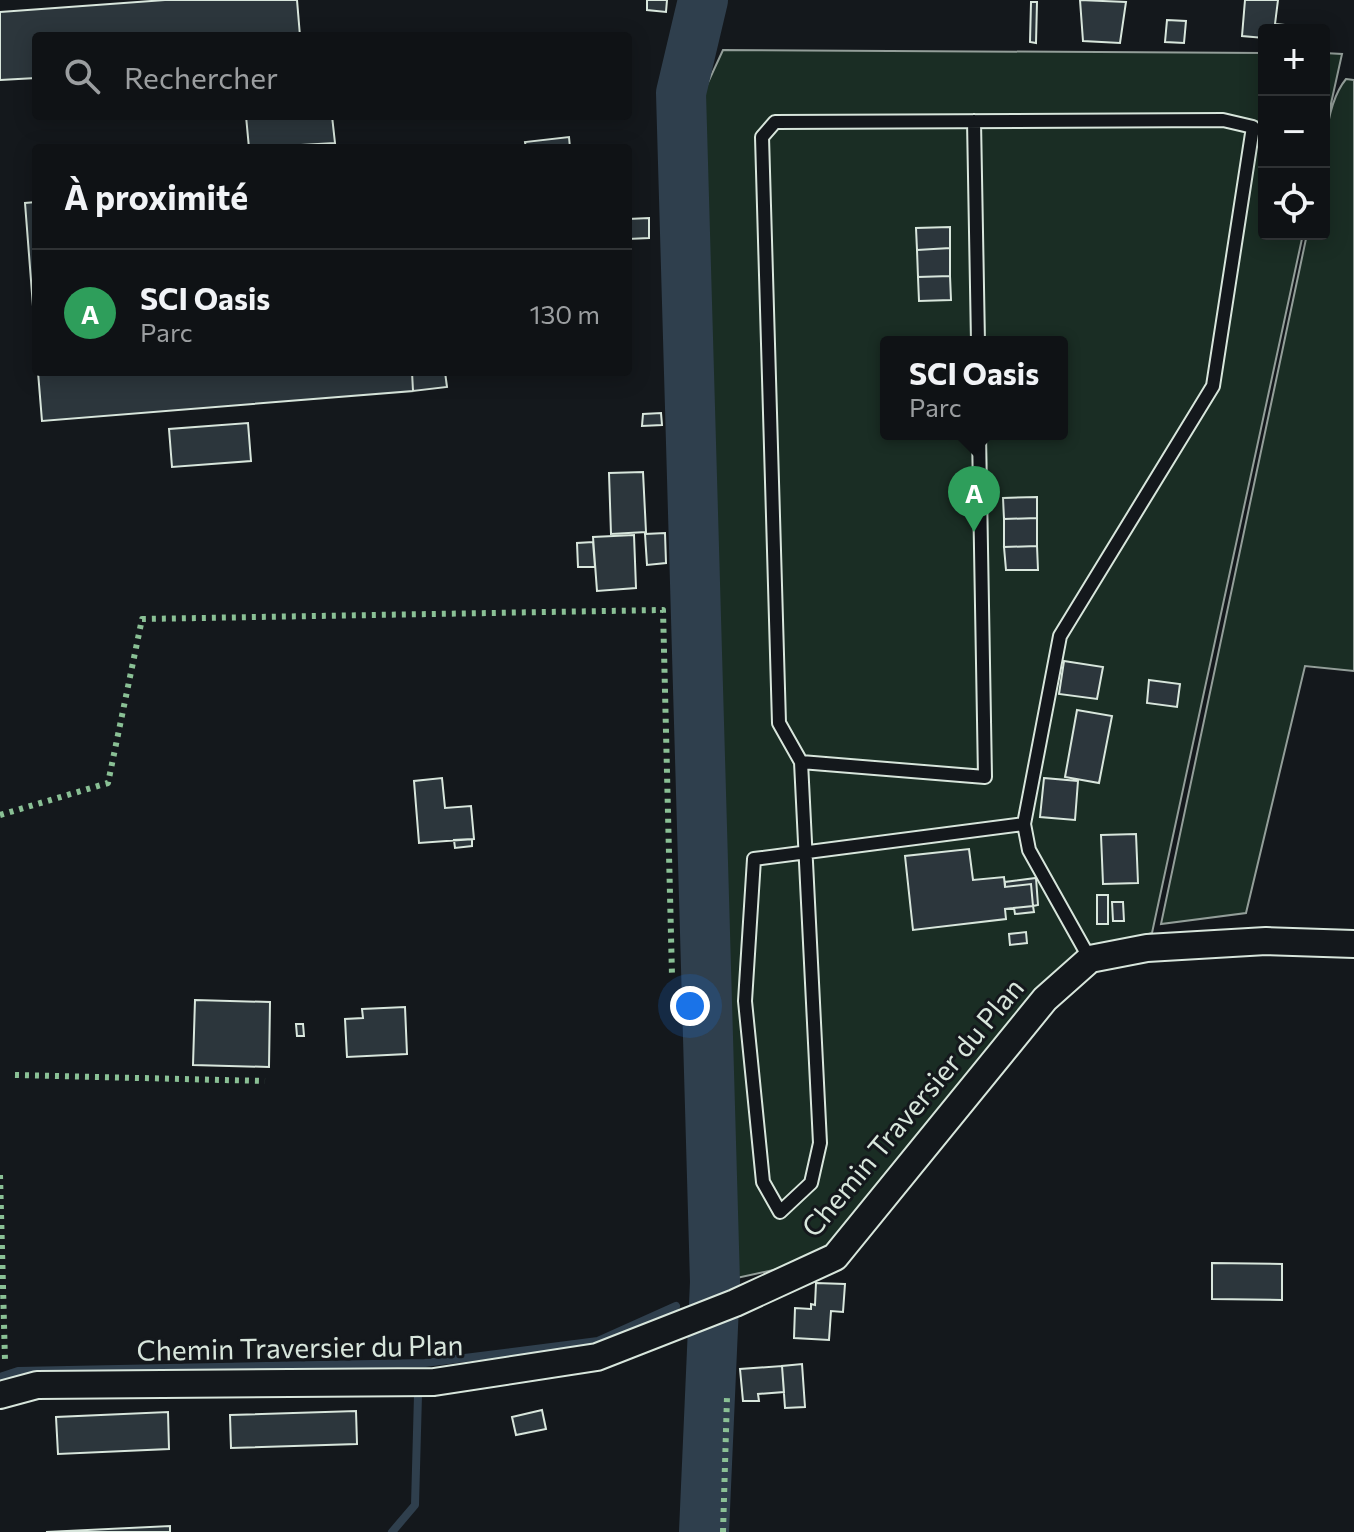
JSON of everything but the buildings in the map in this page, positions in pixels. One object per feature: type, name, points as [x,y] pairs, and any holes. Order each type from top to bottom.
[{"type":"street","points":[[1090,959],[1147,948],[1251,942],[1354,944]]},
{"type":"street","name":"Chemin Traversier du Plan","points":[[0,1395],[37,1385],[434,1382],[597,1357],[695,1316],[735,1303],[835,1257],[1045,999],[1090,959]]},
{"type":"lane","points":[[1024,824],[804,850],[754,859],[745,1001],[763,1182],[780,1212],[811,1183],[820,1143],[804,850],[801,762],[779,723],[762,137],[775,122],[1223,120],[1253,127],[1213,386],[1060,636],[1024,824],[1029,850],[1090,959]]},
{"type":"lane","points":[[974,121],[978,336]]},
{"type":"lane","points":[[801,762],[985,777],[979,440]]},
{"type":"green space","points":[[723,50],[1258,53],[1258,240],[1302,240],[1152,933],[1084,952],[1032,994],[834,1243],[796,1265],[732,1279],[722,829],[692,117]]},
{"type":"green space","points":[[1330,53],[1342,54],[1330,108]]},
{"type":"green space","points":[[1346,79],[1354,80],[1354,671],[1305,666],[1246,913],[1161,924],[1306,240],[1330,240],[1330,117],[1337,94]]},
{"type":"waterway","points":[[703,0],[681,93],[715,1282],[704,1532]]},
{"type":"waterway","points":[[0,1377],[18,1371],[425,1363],[598,1341],[676,1306]]},
{"type":"waterway","points":[[392,1532],[415,1505],[418,1395]]},
{"type":"hedge","points":[[0,815],[108,783],[142,619],[663,610],[672,976]]},
{"type":"hedge","points":[[15,1075],[265,1081]]},
{"type":"hedge","points":[[0,1175],[5,1361]]},
{"type":"hedge","points":[[723,1532],[727,1397]]},
{"type":"place","name":"SCI Oasis","points":[[974,532]]}]
